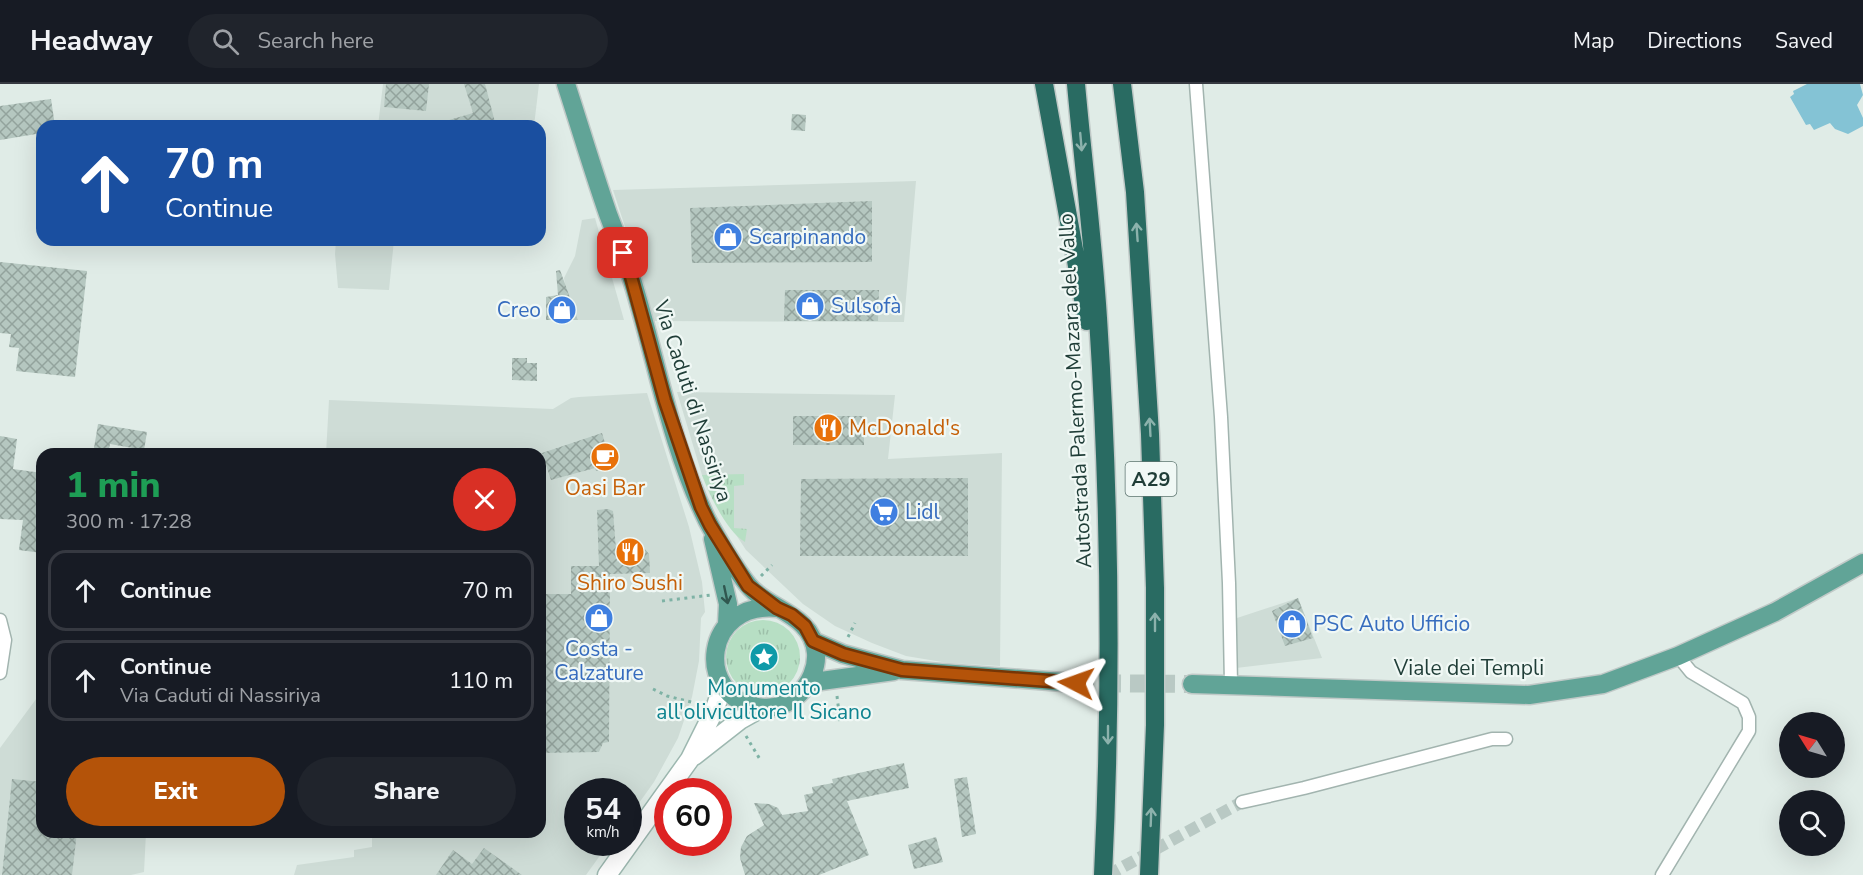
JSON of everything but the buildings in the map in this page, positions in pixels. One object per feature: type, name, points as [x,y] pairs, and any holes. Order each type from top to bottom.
[{"type":"highway","points":[[1044,84],[1086,316],[1098,507],[1108,546]]},
{"type":"highway","name":"Autostrada Palermo-Mazara del Vallo","points":[[1076,84],[1098,316],[1108,546],[1108,759],[1103,875]]},
{"type":"highway","name":"A29","points":[[1122,84],[1135,192],[1150,434],[1155,588],[1155,725],[1149,875]]},
{"type":"main road","name":"Via Caduti di Nassiriya","points":[[566,84],[630,273],[665,401],[687,469],[710,525]]},
{"type":"main road","points":[[690,759],[740,720],[761,708],[786,704],[805,687],[812,676],[815,665],[813,641],[805,626],[748,586],[710,525]]},
{"type":"main road","points":[[710,525],[728,604],[727,624]]},
{"type":"main road","name":"Viale dei Templi","points":[[1192,684],[1528,695],[1603,684],[1678,656],[1775,612],[1863,563]]},
{"type":"main road","points":[[761,708],[740,701],[723,686],[716,671],[715,654],[718,638],[727,624],[738,615],[750,609],[777,608]]},
{"type":"main road","points":[[813,641],[843,654],[902,670],[1076,683]]},
{"type":"main road","points":[[805,687],[821,681],[902,670]]},
{"type":"main road","points":[[607,875],[690,759],[714,711],[723,686]]},
{"type":"street","points":[[1197,88],[1221,417],[1232,684]]},
{"type":"street","points":[[0,620],[5,640],[0,673]]},
{"type":"street","points":[[1662,875],[1749,731],[1749,717],[1743,703],[1691,672],[1678,656]]},
{"type":"street","points":[[1242,802],[1492,739],[1506,739]]},
{"type":"shaded area","points":[[383,84],[539,84],[535,120],[379,120]]},
{"type":"shaded area","points":[[916,181],[904,322],[652,321],[643,282],[613,190]]},
{"type":"shaded area","points":[[595,218],[624,320],[578,320],[565,285],[564,278],[575,256],[582,220]]},
{"type":"shaded area","points":[[336,246],[393,246],[389,290],[338,288]]},
{"type":"shaded area","points":[[677,392],[895,395],[888,459],[1002,453],[1000,666],[948,663],[906,656],[835,626],[803,604],[746,550],[714,501],[702,475]]},
{"type":"shaded area","points":[[647,393],[689,527],[702,582],[705,612],[701,618],[699,661],[692,697],[678,738],[656,778],[654,778],[654,782],[642,799],[642,778],[564,778],[564,856],[600,856],[586,875],[294,875],[297,865],[354,857],[354,850],[372,847],[372,838],[546,838],[546,448],[326,448],[329,400],[553,409],[571,398]]},
{"type":"shaded area","points":[[1298,598],[1322,658],[1236,668],[1234,619]]},
{"type":"shaded area","points":[[36,699],[36,838],[146,838],[144,872],[131,875],[0,875],[0,748]]},
{"type":"green space","points":[[744,474],[744,485],[734,486],[734,528],[747,529],[745,542],[725,521],[702,475]]},
{"type":"green space","points":[[756,620],[770,620],[784,626],[794,636],[800,650],[798,671],[784,688],[770,694],[756,694],[742,688],[732,678],[726,664],[726,650],[732,636],[742,626]]},
{"type":"water","points":[[1807,84],[1860,84],[1863,95],[1857,105],[1863,118],[1863,126],[1848,134],[1835,129],[1830,123],[1814,130],[1810,124],[1806,125],[1790,97],[1794,94],[1793,91]]},
{"type":"tunnel","points":[[1076,683],[1192,684]]},
{"type":"tunnel","points":[[1108,875],[1242,802]]},
{"type":"place","name":"Scarpinando","points":[[728,237]]},
{"type":"place","name":"Sulsofà","points":[[810,306]]},
{"type":"place","name":"Creo","points":[[562,310]]},
{"type":"place","name":"McDonald's","points":[[828,428]]},
{"type":"place","name":"Oasi Bar","points":[[605,457]]},
{"type":"place","name":"Lidl","points":[[884,512]]},
{"type":"place","name":"Shiro Sushi","points":[[630,552]]},
{"type":"place","name":"Costa - Calzature","points":[[599,618]]},
{"type":"place","name":"PSC Auto Ufficio","points":[[1292,624]]},
{"type":"place","name":"Monumento all'olivicultore Il Sicano","points":[[764,657]]},
{"type":"route","points":[[623,253],[665,401],[701,507],[748,586],[805,626],[813,641],[843,654],[902,670],[1076,683]]}]
